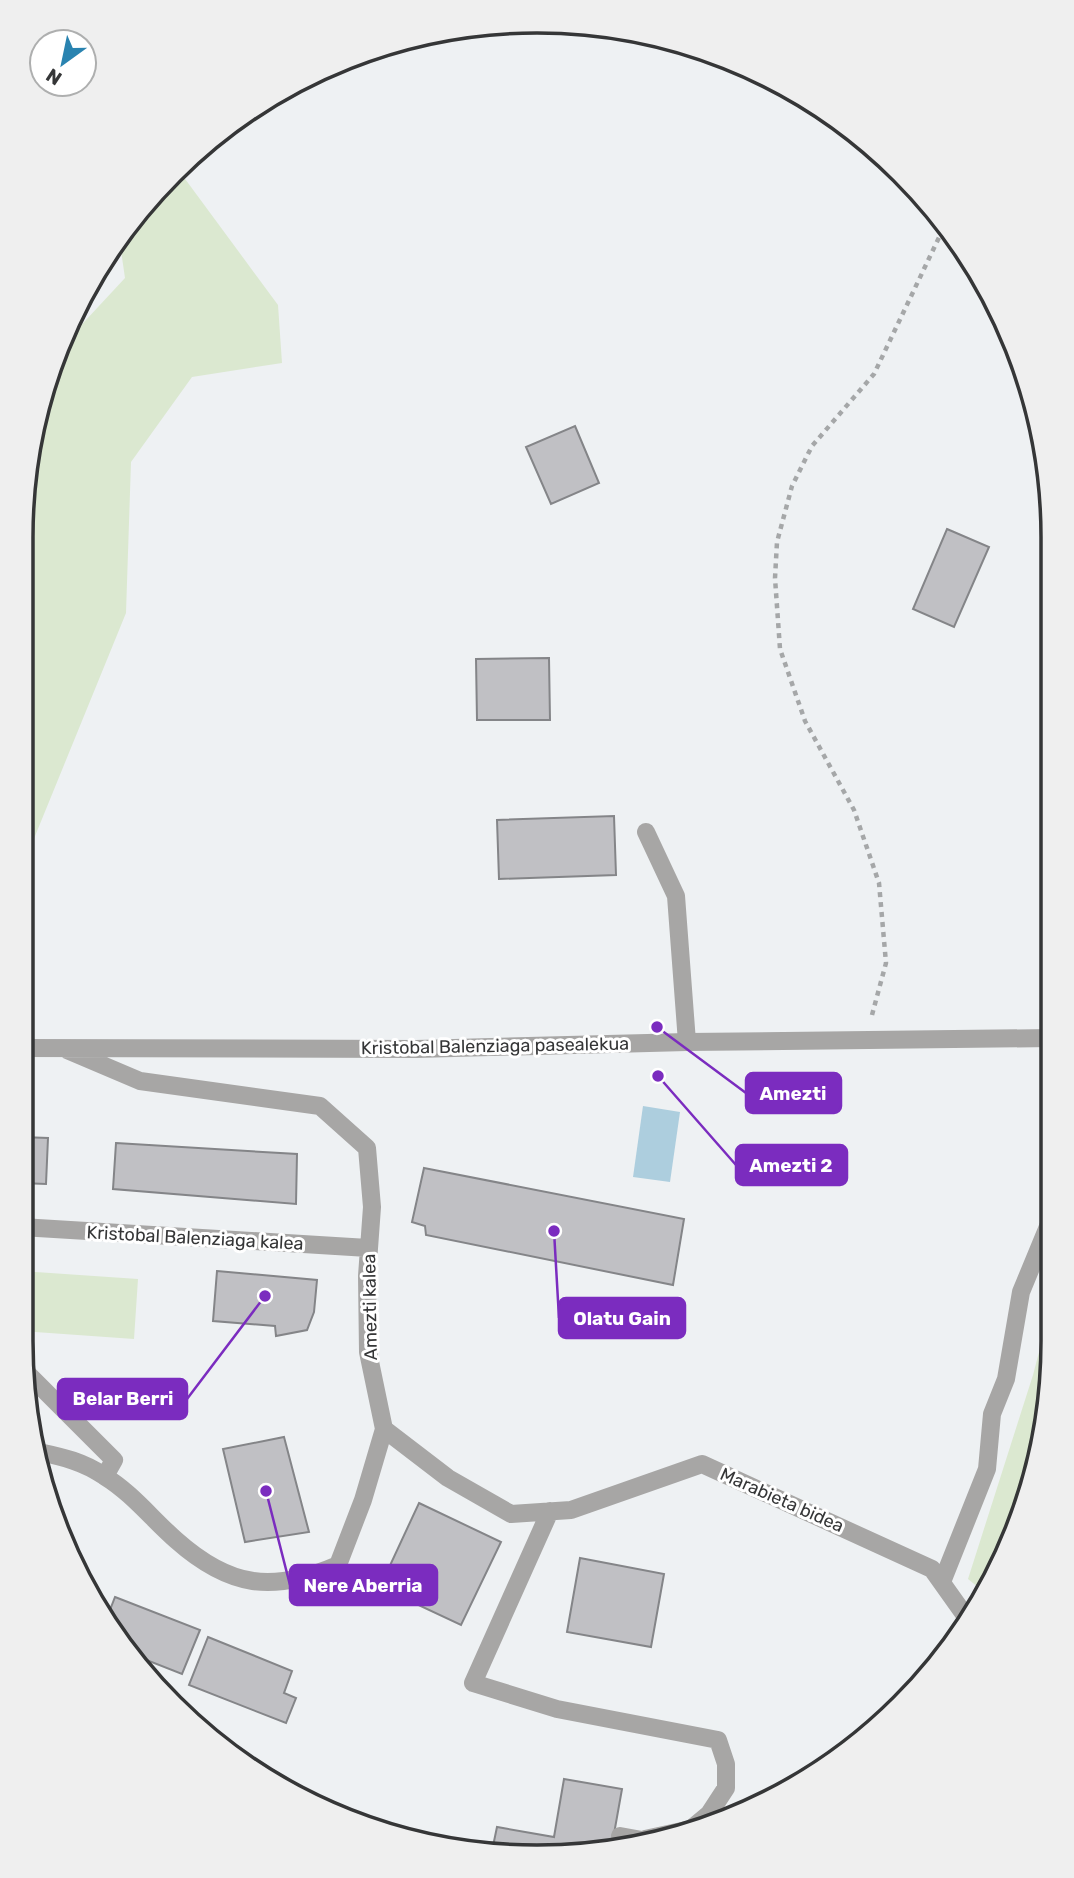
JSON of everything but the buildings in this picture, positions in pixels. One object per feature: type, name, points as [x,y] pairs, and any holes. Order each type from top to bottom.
[{"type":"street","points":[[646,832],[676,896],[687,1041]]},
{"type":"street","name":"Kristobal Balenziaga pasealekua","points":[[33,1049],[416,1049],[687,1041],[1041,1038]]},
{"type":"street","name":"Amezti kalea","points":[[46,1454],[74,1460],[105,1476],[145,1508],[176,1541],[227,1574],[236,1578],[268,1582],[304,1579],[338,1565],[363,1500],[384,1429],[368,1352],[372,1207],[367,1148],[320,1106],[140,1081],[66,1050]]},
{"type":"street","name":"Kristobal Balenziaga kalea","points":[[33,1228],[369,1248]]},
{"type":"street","points":[[942,1582],[987,1469],[992,1414],[1006,1379],[1021,1292],[1041,1244]]},
{"type":"street","points":[[35,1381],[114,1460],[105,1476]]},
{"type":"street","name":"Marabieta bidea","points":[[384,1429],[449,1478],[510,1514],[571,1510],[702,1464],[932,1569],[962,1610]]},
{"type":"street","points":[[550,1511],[473,1683],[557,1709],[718,1740],[726,1764],[726,1788],[709,1814]]},
{"type":"street","points":[[620,1836],[625,1837]]},
{"type":"path","points":[[865,1040],[887,963],[879,883],[854,810],[804,721],[780,649],[775,578],[777,542],[792,486],[813,446],[874,374],[940,235]]},
{"type":"green space","points":[[184,178],[278,305],[282,363],[192,377],[131,462],[126,613],[33,841],[33,537],[34,504],[43,439],[60,375],[79,327],[125,278],[121,252],[158,205]]},
{"type":"green space","points":[[33,1272],[138,1279],[134,1339],[33,1332]]},
{"type":"green space","points":[[1041,1345],[1036,1407],[1024,1471],[1002,1534],[977,1586],[968,1579]]},
{"type":"water","points":[[643,1106],[680,1112],[670,1182],[633,1177]]},
{"type":"place","name":"Amezti","points":[[657,1027]]},
{"type":"place","name":"Amezti 2","points":[[658,1076]]},
{"type":"place","name":"Olatu Gain","points":[[554,1231]]},
{"type":"place","name":"Belar Berri","points":[[265,1296]]},
{"type":"place","name":"Nere Aberria","points":[[266,1491]]}]
